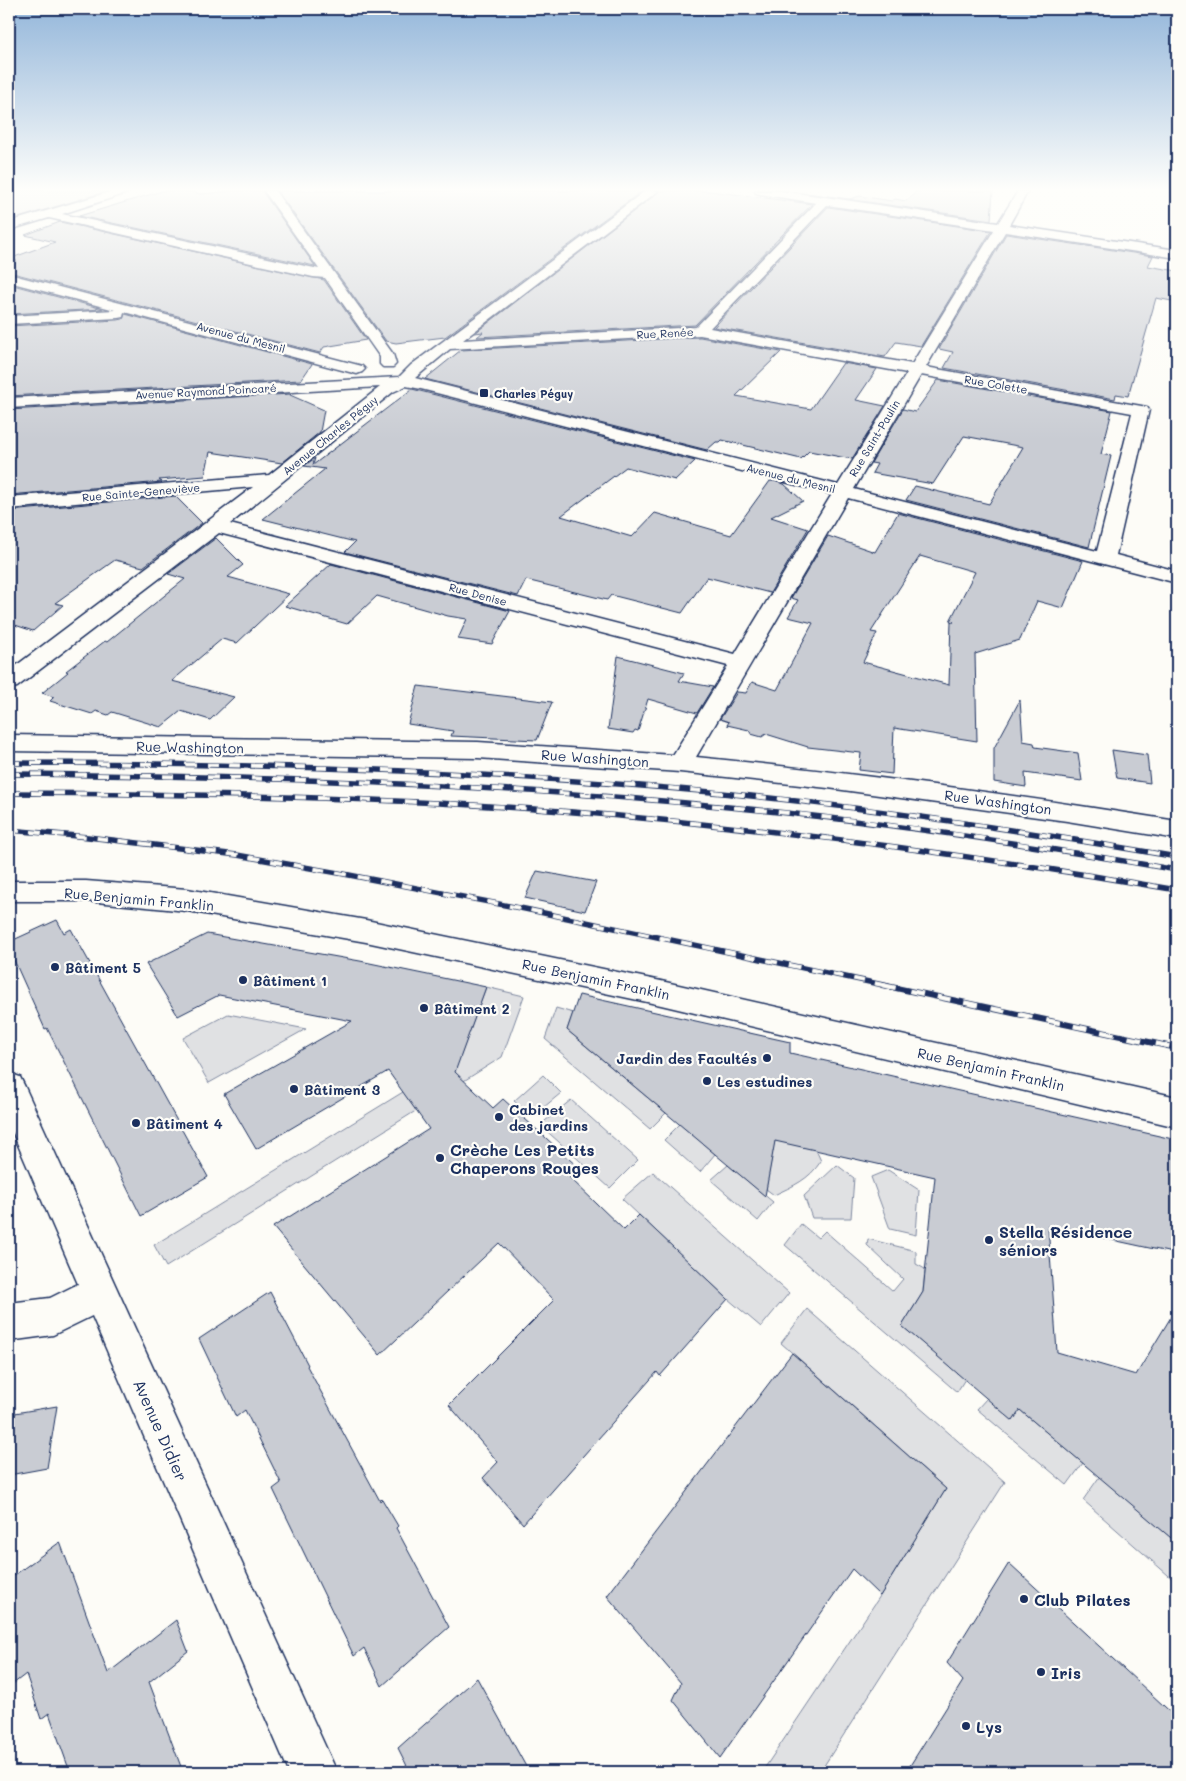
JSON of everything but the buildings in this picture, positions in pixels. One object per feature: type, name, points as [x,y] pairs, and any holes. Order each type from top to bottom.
[{"type":"street","points":[[329,274],[388,357],[388,364]]},
{"type":"street","name":"Avenue Charles Péguy","points":[[9,682],[216,526],[387,390],[410,375],[542,274]]},
{"type":"street","name":"Rue Renée","points":[[449,345],[700,331],[754,274]]},
{"type":"street","name":"Rue Saint-Paulin","points":[[680,764],[974,274]]},
{"type":"street","name":"Avenue du Mesnil","points":[[9,278],[145,312],[352,376]]},
{"type":"street","points":[[9,320],[145,312]]},
{"type":"street","name":"Rue Colette","points":[[700,331],[1141,410],[1105,558]]},
{"type":"street","points":[[352,376],[388,364],[410,375]]},
{"type":"street","name":"Avenue du Mesnil","points":[[410,375],[422,384],[1177,577]]},
{"type":"street","name":"Avenue Raymond Poincaré","points":[[9,403],[352,376],[410,375]]},
{"type":"street","name":"Rue Sainte-Geneviève","points":[[9,503],[273,480]]},
{"type":"street","name":"Rue Denise","points":[[216,526],[740,662]]},
{"type":"street","name":"Rue Washington","points":[[9,743],[478,750],[680,764],[848,782],[1067,812],[1177,830]]},
{"type":"street","name":"Rue Benjamin Franklin","points":[[9,890],[86,891],[187,900],[366,932],[652,991],[1177,1112]]},
{"type":"street","name":"Avenue Didier","points":[[9,1087],[313,1772]]},
{"type":"street","points":[[9,1322],[53,1316],[100,1292]]},
{"type":"shaded area","points":[[486,987],[524,996],[502,1057],[166,1267],[154,1245],[460,1057]]},
{"type":"shaded area","points":[[556,1008],[573,1013],[567,1030],[666,1113],[650,1129],[545,1039]]},
{"type":"shaded area","points":[[228,1014],[306,1029],[209,1083],[183,1038]]},
{"type":"shaded area","points":[[543,1075],[561,1093],[532,1117],[514,1101]]},
{"type":"shaded area","points":[[571,1100],[638,1160],[610,1188],[540,1125]]},
{"type":"shaded area","points":[[780,1110],[816,1150],[821,1161],[806,1178],[774,1195],[766,1189]]},
{"type":"shaded area","points":[[680,1124],[715,1154],[700,1172],[664,1140]]},
{"type":"shaded area","points":[[728,1165],[773,1202],[758,1221],[711,1180]]},
{"type":"shaded area","points":[[837,1165],[854,1178],[851,1218],[812,1218],[804,1196]]},
{"type":"shaded area","points":[[888,1170],[919,1190],[916,1235],[890,1229],[871,1177]]},
{"type":"shaded area","points":[[653,1172],[789,1293],[761,1327],[728,1299],[622,1199]]},
{"type":"shaded area","points":[[801,1224],[818,1238],[825,1231],[893,1291],[903,1279],[867,1245],[868,1239],[916,1251],[916,1264],[925,1269],[923,1292],[902,1326],[965,1379],[957,1392],[785,1245]]},
{"type":"shaded area","points":[[807,1309],[1005,1482],[820,1772],[762,1772],[880,1596],[946,1489],[781,1343]]},
{"type":"shaded area","points":[[987,1398],[1013,1420],[1020,1410],[1083,1463],[1067,1485],[977,1409]]},
{"type":"shaded area","points":[[1100,1476],[1177,1543],[1177,1583],[1083,1500]]},
{"type":"railway","points":[[9,763],[187,764],[366,769],[633,785],[779,799],[893,813],[1007,829],[1177,857]]},
{"type":"railway","points":[[9,774],[283,779],[466,787],[648,800],[739,808],[904,827],[1177,870]]},
{"type":"railway","points":[[9,793],[157,794],[377,800],[598,814],[744,828],[889,846],[1177,890]]},
{"type":"railway","points":[[9,830],[88,837],[237,855],[525,909],[888,986]]},
{"type":"railway","points":[[882,985],[1177,1048]]},
{"type":"place","name":"Charles Péguy","points":[[484,393]]},
{"type":"place","name":"Bâtiment 5","points":[[55,967]]},
{"type":"place","name":"Bâtiment 1","points":[[243,980]]},
{"type":"place","name":"Bâtiment 2","points":[[424,1008]]},
{"type":"place","name":"Jardin des Facultés","points":[[767,1058]]},
{"type":"place","name":"Les estudines","points":[[707,1081]]},
{"type":"place","name":"Bâtiment 3","points":[[294,1089]]},
{"type":"place","name":"Cabinet des jardins","points":[[499,1117]]},
{"type":"place","name":"Bâtiment 4","points":[[136,1123]]},
{"type":"place","name":"Crèche Les Petits Chaperons Rouges","points":[[440,1158]]},
{"type":"place","name":"Stella Résidence séniors","points":[[989,1240]]},
{"type":"place","name":"Club Pilates","points":[[1024,1599]]},
{"type":"place","name":"Iris","points":[[1041,1672]]},
{"type":"place","name":"Lys","points":[[966,1726]]}]
